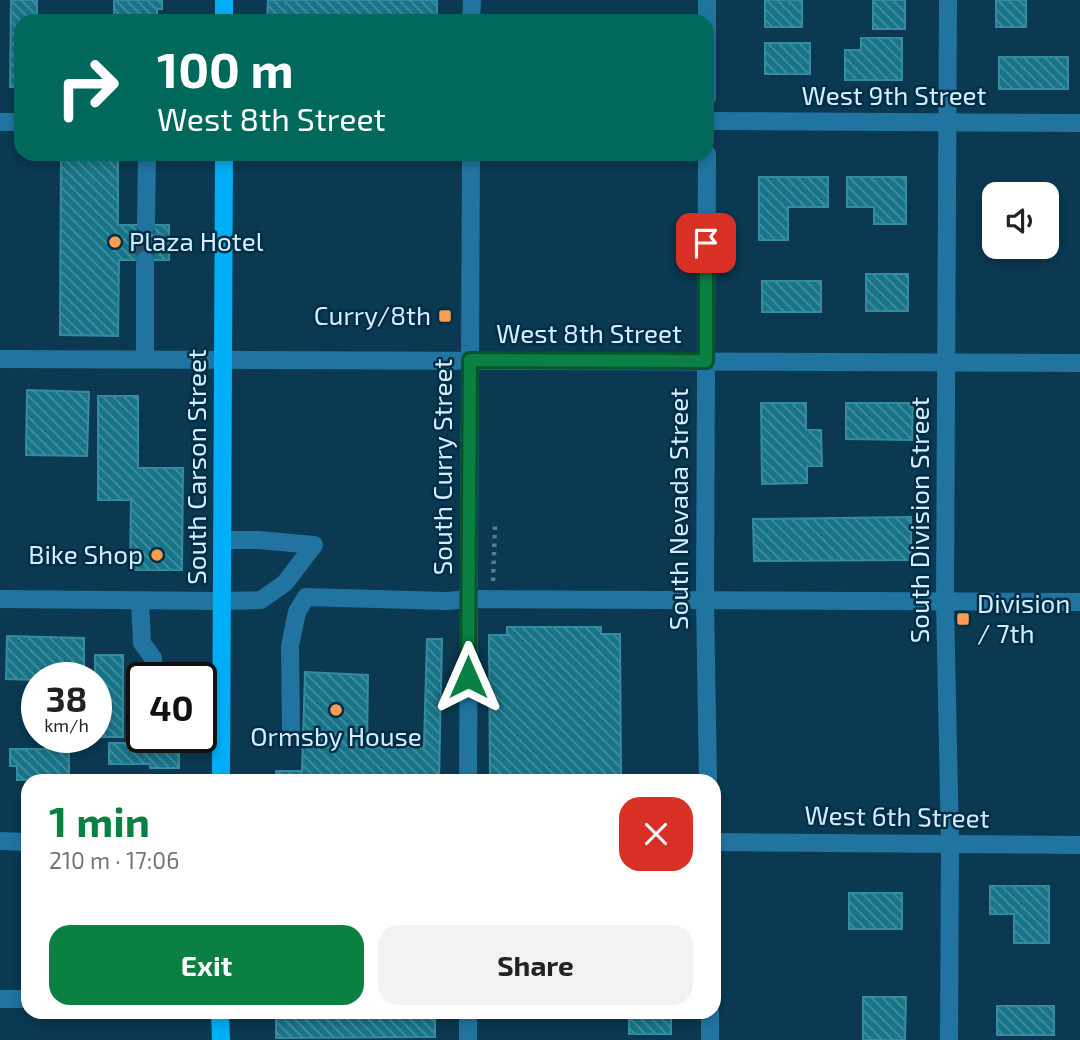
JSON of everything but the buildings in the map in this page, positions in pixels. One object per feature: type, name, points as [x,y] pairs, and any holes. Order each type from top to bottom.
[{"type":"main road","name":"South Carson Street","points":[[221,774],[224,161]]},
{"type":"main road","points":[[220,1019],[220,1040]]},
{"type":"street","name":"South Division Street","points":[[948,0],[946,602],[950,844],[949,1040]]},
{"type":"street","name":"West 9th Street","points":[[714,121],[1080,123]]},
{"type":"street","points":[[146,225],[147,161]]},
{"type":"street","name":"South Curry Street","points":[[468,774],[471,161]]},
{"type":"street","name":"South Nevada Street","points":[[707,161],[705,601],[708,774]]},
{"type":"street","points":[[145,260],[145,359]]},
{"type":"street","name":"West 8th Street","points":[[0,359],[1080,363]]},
{"type":"street","points":[[0,599],[261,600],[285,583],[314,545],[223,540]]},
{"type":"street","points":[[291,729],[290,646],[297,612],[306,597],[446,601],[1080,602]]},
{"type":"street","points":[[141,601],[142,643],[153,662]]},
{"type":"street","points":[[0,841],[21,842]]},
{"type":"street","name":"West 6th Street","points":[[721,842],[1080,845]]},
{"type":"street","points":[[0,999],[21,999]]},
{"type":"street","points":[[468,1019],[468,1040]]},
{"type":"street","points":[[710,1019],[710,1040]]},
{"type":"path","points":[[493,581],[495,526]]},
{"type":"tunnel","points":[[145,260],[146,225]]},
{"type":"place","name":"Plaza Hotel","points":[[115,242]]},
{"type":"place","name":"Curry/8th","points":[[445,316]]},
{"type":"place","name":"Bike Shop","points":[[157,555]]},
{"type":"place","name":"Division / 7th","points":[[963,619]]},
{"type":"place","name":"Ormsby House","points":[[336,710]]},
{"type":"route","points":[[468,677],[470,360],[706,361],[706,243]]}]
